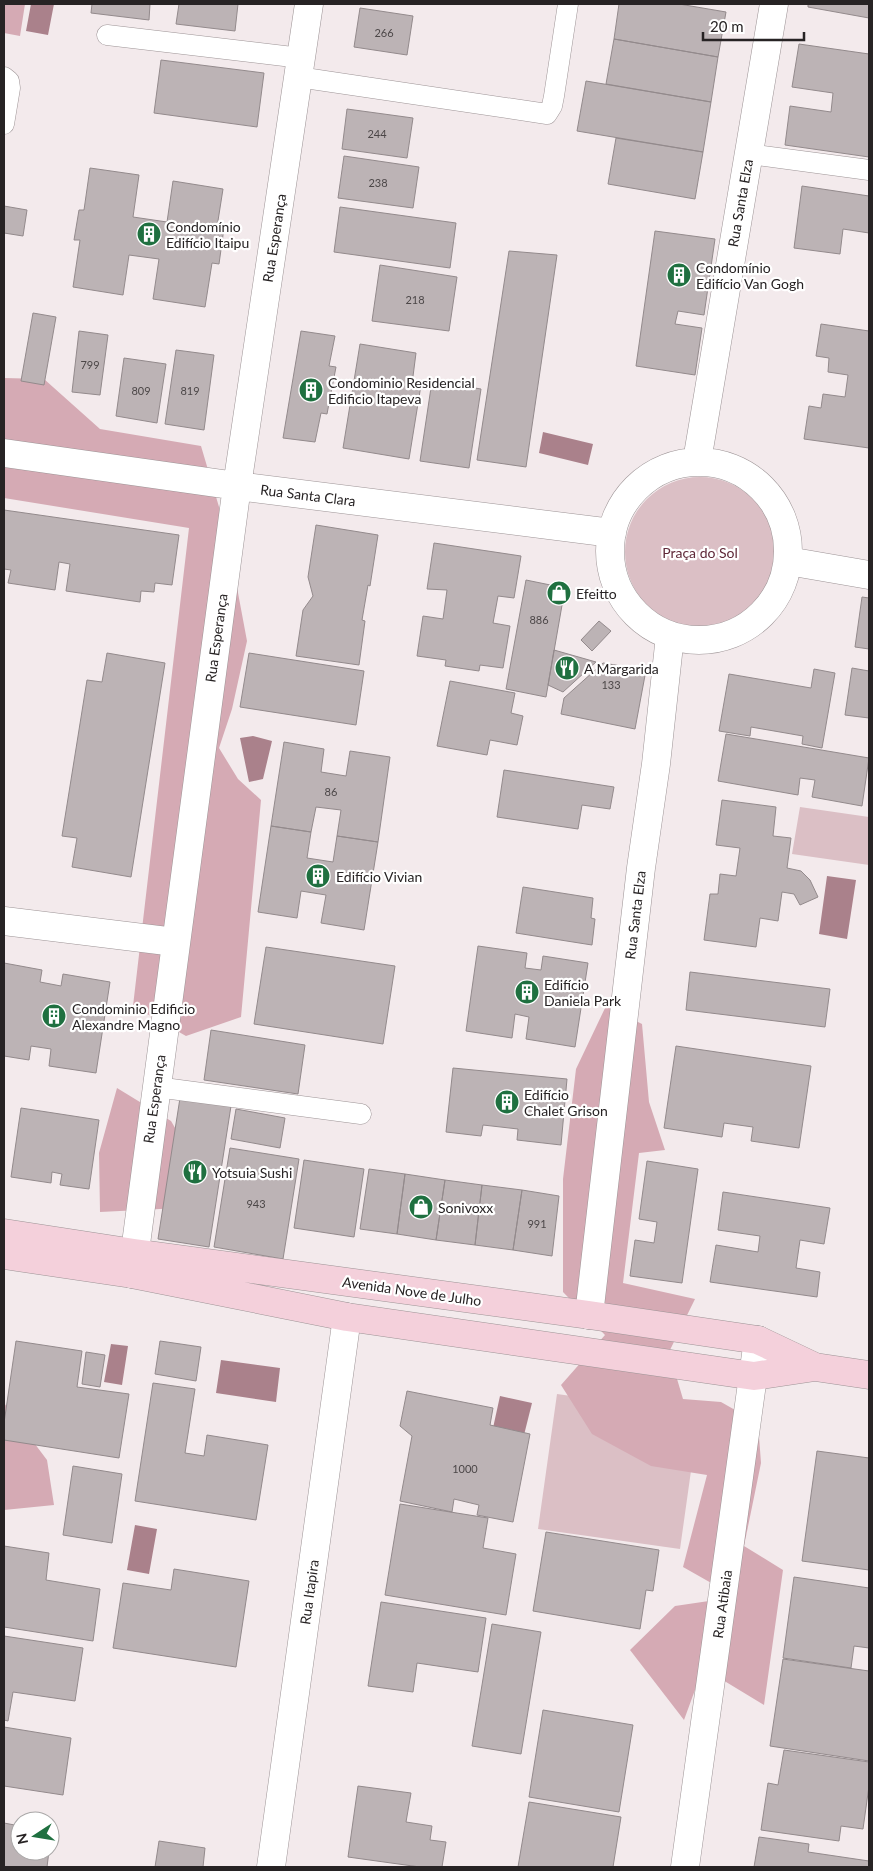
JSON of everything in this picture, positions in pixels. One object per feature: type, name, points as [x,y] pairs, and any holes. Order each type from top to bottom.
[{"type":"main road","name":"Avenida Nove de Julho","points":[[4,1233],[347,1317],[754,1376],[815,1367],[869,1375]]},
{"type":"main road","name":"Avenida Nove de Julho","points":[[4,1256],[133,1264],[589,1314],[758,1340],[815,1367]]},
{"type":"street","name":"Rua Esperança","points":[[133,1264],[237,486],[309,4]]},
{"type":"street","name":"Rua Santa Elza","points":[[697,461],[774,4]]},
{"type":"street","name":"Rua Santa Clara","points":[[4,453],[237,486],[612,533]]},
{"type":"street","points":[[697,461],[726,466],[754,480],[774,503],[786,531],[788,562],[781,587],[767,609],[746,627],[722,638],[696,641],[670,636],[646,623],[628,605],[615,581],[610,554],[613,526],[625,501],[644,480],[669,466],[697,461]]},
{"type":"street","points":[[788,562],[869,575]]},
{"type":"street","name":"Rua Santa Elza","points":[[589,1314],[670,636]]},
{"type":"street","points":[[4,921],[175,942]]},
{"type":"street","name":"Rua Itapira","points":[[271,1867],[347,1317]]},
{"type":"street","name":"Rua Atibaia","points":[[685,1867],[758,1340]]},
{"type":"lane","points":[[107,35],[547,114],[552,106],[554,96],[568,4]]},
{"type":"lane","points":[[4,77],[9,81],[10,88],[4,124]]},
{"type":"lane","points":[[749,154],[869,170]]},
{"type":"lane","points":[[156,1087],[361,1114]]},
{"type":"green space","name":"Praça do Sol","points":[[700,477],[729,483],[753,499],[769,523],[775,552],[769,581],[753,605],[729,621],[700,627],[671,621],[647,605],[631,581],[625,552],[631,523],[647,499],[671,483]]},
{"type":"green space","points":[[800,807],[869,817],[869,865],[792,854]]},
{"type":"green space","points":[[557,1394],[699,1414],[680,1549],[538,1529]]},
{"type":"shaded area","points":[[4,4],[25,4],[20,36],[4,33]]},
{"type":"shaded area","points":[[31,4],[54,4],[48,35],[26,31]]},
{"type":"shaded area","points":[[4,378],[44,379],[100,429],[201,446],[227,534],[247,641],[232,709],[219,748],[238,779],[261,800],[241,1017],[186,1036],[133,1006],[189,528],[4,498]]},
{"type":"shaded area","points":[[543,432],[593,444],[588,465],[539,453]]},
{"type":"shaded area","points":[[253,736],[272,741],[263,779],[249,782],[240,738]]},
{"type":"shaded area","points":[[827,876],[856,880],[847,939],[819,934]]},
{"type":"shaded area","points":[[606,1006],[642,1024],[649,1102],[665,1150],[639,1153],[623,1283],[695,1299],[669,1352],[683,1399],[721,1402],[758,1423],[761,1463],[744,1546],[783,1570],[764,1705],[703,1668],[684,1720],[630,1650],[675,1606],[736,1597],[683,1567],[707,1475],[651,1466],[592,1434],[561,1385],[605,1335],[563,1292],[563,1179],[576,1069]]},
{"type":"shaded area","points":[[117,1088],[171,1121],[181,1138],[200,1207],[100,1212],[99,1153]]},
{"type":"shaded area","points":[[111,1344],[128,1346],[122,1385],[104,1382]]},
{"type":"shaded area","points":[[221,1360],[280,1368],[276,1402],[216,1393]]},
{"type":"shaded area","points":[[500,1396],[532,1403],[524,1435],[493,1428]]},
{"type":"shaded area","points":[[4,1403],[47,1460],[54,1505],[4,1510]]},
{"type":"shaded area","points":[[135,1525],[157,1529],[149,1574],[127,1570]]},
{"type":"building","points":[[92,4],[150,4],[149,20],[91,13]]},
{"type":"building","points":[[179,4],[238,4],[235,31],[176,24]]},
{"type":"building","points":[[619,4],[679,4],[726,12],[718,57],[614,39]]},
{"type":"building","points":[[808,4],[869,4],[869,18],[808,7]]},
{"type":"building","points":[[360,8],[413,16],[407,55],[354,47]]},
{"type":"building","points":[[614,39],[718,57],[711,102],[606,84]]},
{"type":"building","points":[[799,44],[869,54],[869,157],[785,145],[790,106],[831,112],[833,93],[792,87]]},
{"type":"building","points":[[161,60],[264,73],[257,127],[154,113]]},
{"type":"building","points":[[586,81],[711,102],[703,152],[577,131]]},
{"type":"building","points":[[347,109],[413,118],[407,158],[342,149]]},
{"type":"building","points":[[616,138],[703,152],[695,199],[608,184]]},
{"type":"building","points":[[344,156],[419,167],[413,208],[338,198]]},
{"type":"building","name":"Condomínio Edifício Itaipu","points":[[90,168],[139,175],[133,217],[167,222],[173,181],[223,189],[217,227],[224,228],[219,264],[212,263],[205,307],[153,299],[159,259],[129,255],[123,295],[73,287],[80,240],[74,240],[79,210],[84,210]]},
{"type":"building","points":[[802,186],[869,196],[869,233],[843,229],[840,254],[794,248]]},
{"type":"building","points":[[4,206],[27,210],[23,236],[4,233]]},
{"type":"building","points":[[340,207],[456,223],[450,268],[334,252]]},
{"type":"building","name":"Condomínio Edifício Van Gogh","points":[[655,231],[715,239],[704,315],[678,311],[675,324],[702,328],[695,375],[636,366]]},
{"type":"building","points":[[509,251],[557,255],[526,467],[477,460]]},
{"type":"building","points":[[380,265],[457,277],[449,331],[372,321]]},
{"type":"building","points":[[33,313],[56,317],[44,385],[21,381]]},
{"type":"building","points":[[821,324],[869,331],[869,448],[804,439],[809,406],[821,408],[823,394],[845,397],[848,375],[828,372],[829,358],[816,356]]},
{"type":"building","points":[[79,331],[108,335],[100,395],[72,392]]},
{"type":"building","name":"Condominio Residencial Edificio Itapeva","points":[[301,331],[335,336],[329,366],[336,367],[327,414],[321,413],[315,442],[283,438]]},
{"type":"building","points":[[360,344],[416,353],[412,384],[421,385],[409,459],[343,448]]},
{"type":"building","points":[[176,350],[214,355],[204,430],[165,424]]},
{"type":"building","points":[[124,358],[166,364],[157,423],[116,416]]},
{"type":"building","points":[[432,381],[481,389],[469,468],[420,461]]},
{"type":"building","points":[[4,510],[179,535],[172,585],[155,583],[154,592],[141,591],[140,602],[66,591],[70,564],[59,562],[55,590],[8,583],[11,570],[4,569]]},
{"type":"building","points":[[316,525],[378,535],[370,586],[368,585],[362,620],[365,621],[359,665],[296,656],[303,610],[313,596],[308,577]]},
{"type":"building","points":[[434,543],[521,556],[514,598],[498,596],[493,623],[510,626],[503,668],[480,665],[479,671],[445,666],[446,660],[417,656],[423,616],[443,619],[447,590],[427,589]]},
{"type":"building","points":[[526,580],[565,588],[546,697],[506,689]]},
{"type":"building","points":[[862,597],[869,598],[869,649],[855,647]]},
{"type":"building","points":[[599,621],[611,631],[592,651],[581,640]]},
{"type":"building","points":[[554,650],[596,662],[563,692],[548,685]]},
{"type":"building","points":[[107,653],[165,663],[131,877],[72,867],[77,838],[62,836],[87,680],[102,682]]},
{"type":"building","points":[[249,653],[364,671],[356,725],[240,707]]},
{"type":"building","points":[[603,663],[646,670],[635,729],[561,714],[564,698]]},
{"type":"building","points":[[852,668],[869,671],[869,718],[845,715]]},
{"type":"building","points":[[814,669],[835,673],[822,748],[802,744],[803,736],[751,727],[750,736],[719,731],[729,674],[811,688]]},
{"type":"building","points":[[450,681],[515,693],[511,713],[523,716],[517,745],[490,740],[487,755],[437,746]]},
{"type":"building","points":[[726,734],[869,758],[862,806],[812,797],[815,780],[800,778],[798,795],[718,781]]},
{"type":"building","name":"Edifício Vivian","points":[[284,742],[324,749],[321,772],[346,776],[350,751],[390,757],[378,842],[337,836],[341,810],[316,807],[311,832],[271,826]]},
{"type":"building","points":[[504,770],[614,787],[610,809],[582,805],[578,829],[497,817]]},
{"type":"building","points":[[722,800],[776,807],[773,836],[791,838],[787,868],[801,871],[810,880],[818,897],[800,905],[794,894],[782,892],[778,921],[760,918],[756,947],[704,940],[710,894],[718,894],[720,874],[736,876],[740,848],[716,845]]},
{"type":"building","name":"Edifício Vivian","points":[[271,826],[311,832],[307,858],[333,862],[337,836],[378,842],[364,930],[321,923],[326,895],[301,891],[297,918],[258,912]]},
{"type":"building","points":[[523,887],[593,898],[591,918],[595,919],[592,945],[516,933]]},
{"type":"building","name":"Edifício Daniela Park","points":[[478,946],[527,953],[525,968],[541,970],[543,956],[588,963],[575,1047],[526,1039],[529,1017],[515,1014],[512,1038],[466,1031]]},
{"type":"building","points":[[266,947],[395,966],[383,1044],[254,1024]]},
{"type":"building","name":"Condominio Edificio Alexandre Magno","points":[[4,963],[42,970],[40,982],[61,986],[63,974],[110,982],[96,1073],[49,1066],[51,1049],[31,1046],[29,1060],[4,1056]]},
{"type":"building","points":[[690,972],[830,989],[825,1027],[686,1010]]},
{"type":"building","points":[[211,1030],[305,1045],[298,1094],[204,1080]]},
{"type":"building","points":[[676,1046],[811,1066],[799,1148],[751,1141],[753,1127],[724,1123],[722,1137],[664,1128]]},
{"type":"building","name":"Edifício Chalet Grison","points":[[453,1068],[567,1079],[561,1145],[517,1140],[518,1129],[483,1125],[481,1136],[446,1132]]},
{"type":"building","name":"Yotsuia Sushi","points":[[180,1098],[231,1106],[209,1247],[158,1239]]},
{"type":"building","points":[[21,1108],[99,1120],[89,1189],[60,1185],[62,1174],[52,1172],[51,1183],[11,1177]]},
{"type":"building","points":[[236,1109],[285,1118],[280,1148],[231,1139]]},
{"type":"building","points":[[230,1148],[299,1159],[283,1259],[214,1247]]},
{"type":"building","points":[[304,1160],[364,1169],[354,1237],[294,1228]]},
{"type":"building","points":[[647,1161],[698,1169],[682,1283],[630,1276],[635,1240],[654,1243],[657,1222],[639,1219]]},
{"type":"building","points":[[369,1169],[405,1174],[397,1234],[360,1229]]},
{"type":"building","name":"Sonivoxx","points":[[405,1174],[445,1180],[436,1240],[397,1234]]},
{"type":"building","points":[[445,1180],[482,1185],[475,1245],[436,1240]]},
{"type":"building","points":[[482,1185],[522,1190],[513,1250],[475,1245]]},
{"type":"building","points":[[522,1190],[559,1196],[552,1256],[513,1250]]},
{"type":"building","points":[[723,1192],[830,1208],[824,1244],[800,1240],[796,1268],[820,1272],[817,1297],[710,1282],[716,1245],[758,1252],[760,1236],[718,1230]]},
{"type":"building","points":[[16,1341],[82,1351],[77,1387],[129,1394],[119,1458],[4,1440],[4,1423]]},
{"type":"building","points":[[160,1341],[201,1347],[196,1381],[155,1374]]},
{"type":"building","points":[[86,1352],[105,1355],[100,1387],[82,1384]]},
{"type":"building","points":[[153,1383],[195,1389],[185,1453],[204,1456],[207,1435],[268,1445],[256,1520],[135,1501]]},
{"type":"building","points":[[407,1391],[493,1408],[490,1425],[530,1434],[513,1522],[477,1515],[479,1505],[454,1499],[452,1512],[400,1501],[412,1436],[400,1426]]},
{"type":"building","points":[[817,1451],[869,1458],[869,1570],[802,1561]]},
{"type":"building","points":[[73,1466],[122,1474],[112,1543],[63,1535]]},
{"type":"building","points":[[400,1504],[488,1518],[483,1548],[516,1554],[506,1615],[385,1595]]},
{"type":"building","points":[[546,1532],[659,1550],[653,1591],[646,1590],[640,1629],[533,1611]]},
{"type":"building","points":[[4,1546],[49,1553],[46,1580],[100,1589],[93,1641],[4,1627]]},
{"type":"building","points":[[174,1569],[249,1581],[236,1667],[113,1648],[123,1583],[171,1590]]},
{"type":"building","points":[[794,1577],[869,1588],[869,1648],[854,1646],[851,1668],[783,1658]]},
{"type":"building","points":[[381,1602],[486,1618],[478,1672],[417,1663],[413,1692],[368,1686]]},
{"type":"building","points":[[492,1624],[541,1632],[521,1754],[472,1746]]},
{"type":"building","points":[[4,1636],[83,1648],[75,1701],[13,1692],[8,1721],[4,1720]]},
{"type":"building","points":[[783,1659],[869,1671],[869,1761],[770,1746]]},
{"type":"building","points":[[543,1710],[633,1725],[619,1812],[529,1797]]},
{"type":"building","points":[[4,1727],[71,1738],[63,1795],[4,1786]]},
{"type":"building","points":[[784,1750],[869,1762],[869,1786],[863,1829],[841,1826],[839,1841],[761,1830],[768,1783],[778,1785]]},
{"type":"building","points":[[358,1786],[411,1793],[406,1822],[432,1826],[430,1840],[446,1842],[442,1867],[420,1867],[348,1857]]},
{"type":"building","points":[[529,1802],[621,1817],[613,1867],[518,1867]]},
{"type":"building","points":[[4,1823],[10,1824],[10,1861],[48,1861],[47,1867],[4,1867]]},
{"type":"building","points":[[759,1837],[809,1844],[808,1852],[869,1861],[869,1867],[754,1867]]},
{"type":"building","points":[[159,1841],[205,1848],[203,1867],[155,1867]]},
{"type":"place","name":"Condomínio Edifício Itaipu","points":[[149,234]]},
{"type":"place","name":"Condomínio Edifício Van Gogh","points":[[679,275]]},
{"type":"place","name":"Condominio Residencial Edificio Itapeva","points":[[311,390]]},
{"type":"place","name":"Efeitto","points":[[559,593]]},
{"type":"place","name":"A Margarida","points":[[567,668]]},
{"type":"place","name":"Edifício Vivian","points":[[318,876]]},
{"type":"place","name":"Edifício Daniela Park","points":[[527,992]]},
{"type":"place","name":"Condominio Edificio Alexandre Magno","points":[[54,1016]]},
{"type":"place","name":"Edifício Chalet Grison","points":[[507,1102]]},
{"type":"place","name":"Yotsuia Sushi","points":[[195,1172]]},
{"type":"place","name":"Sonivoxx","points":[[421,1207]]}]
